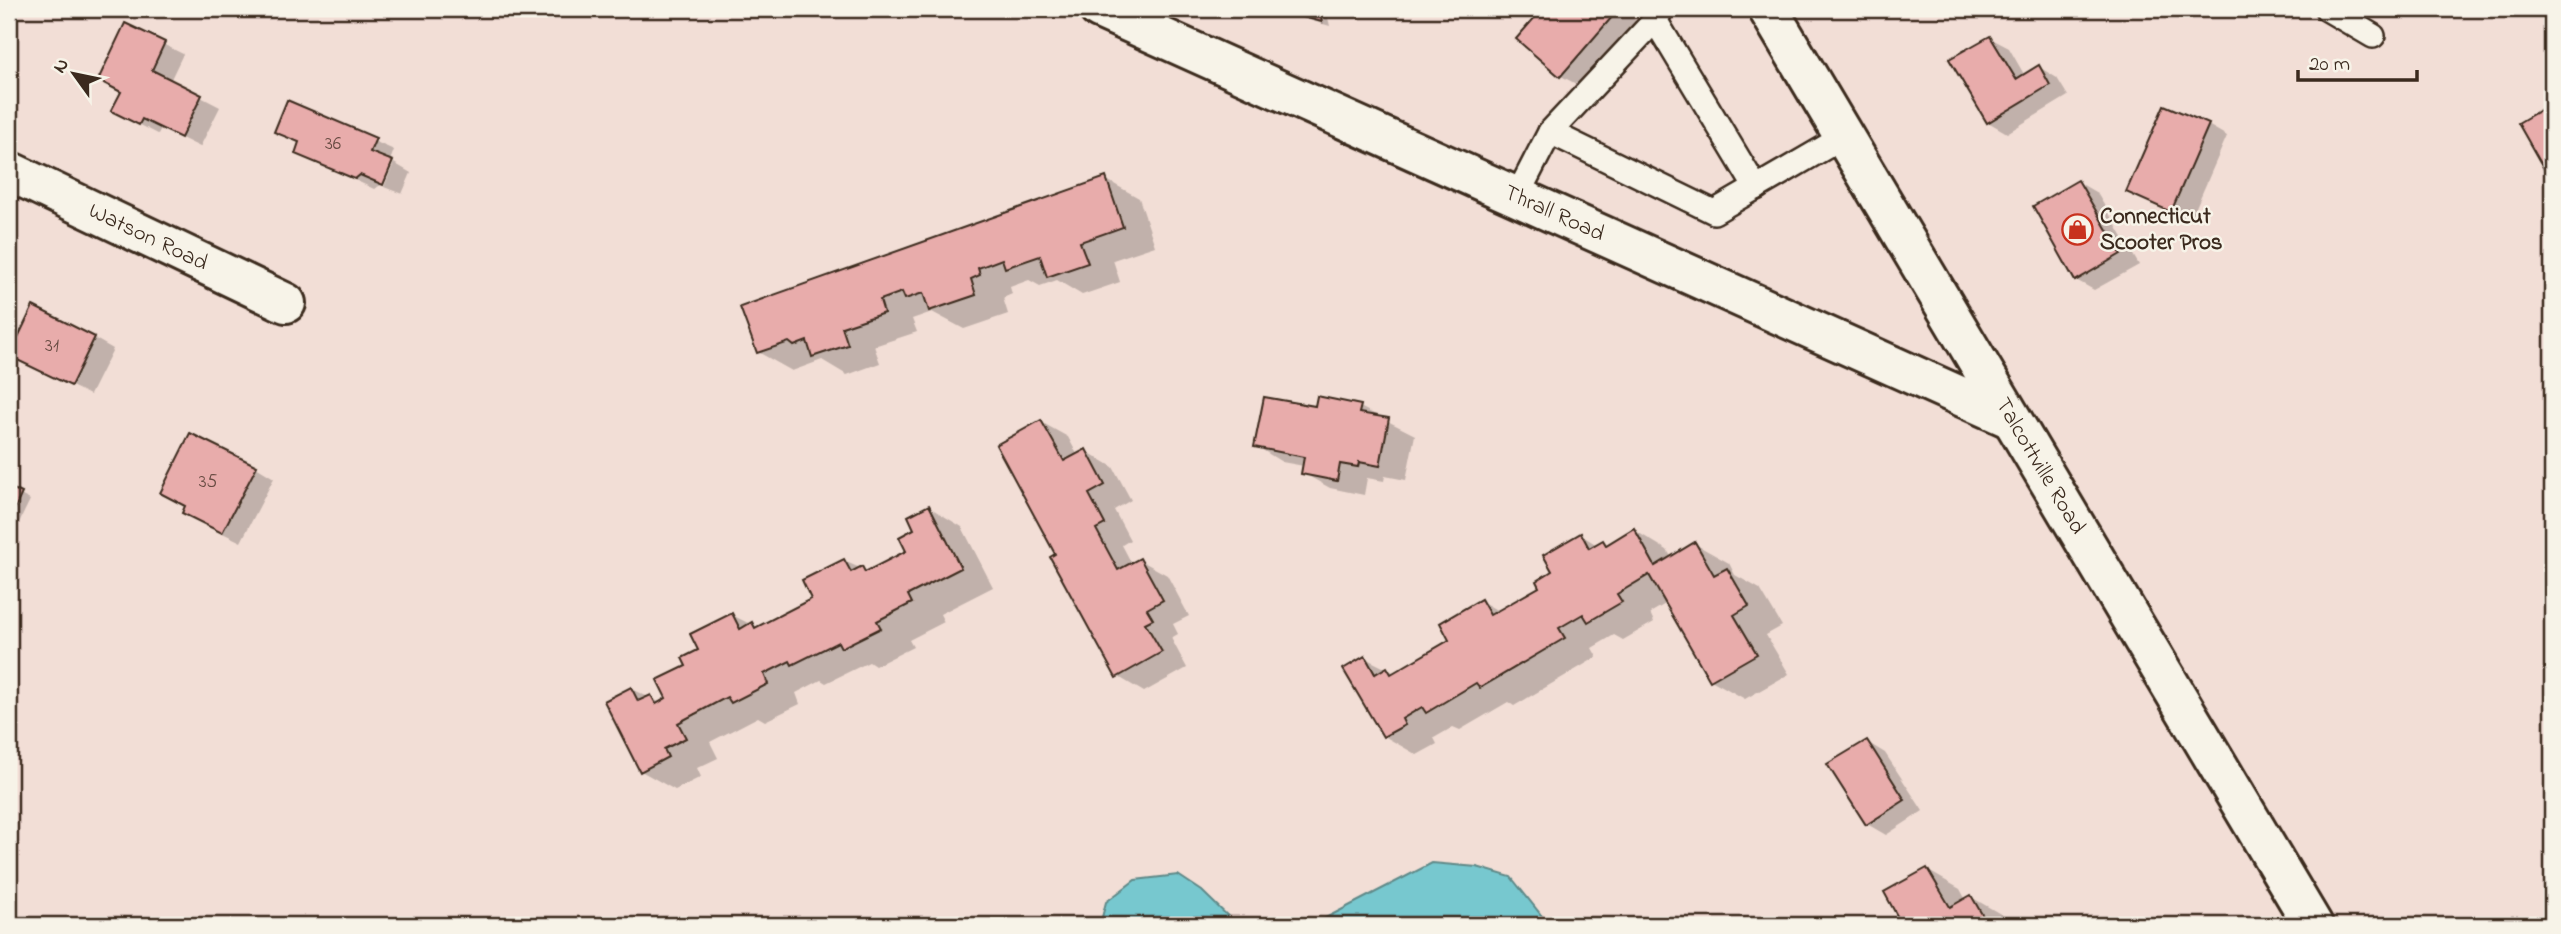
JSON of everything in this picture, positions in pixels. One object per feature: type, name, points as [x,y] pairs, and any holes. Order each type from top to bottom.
[{"type":"street","name":"Thrall Road","points":[[1099,9],[2009,418]]},
{"type":"street","name":"Talcottville Road","points":[[1768,9],[2313,925]]},
{"type":"street","name":"Watson Road","points":[[9,171],[286,303]]},
{"type":"lane","points":[[2327,9],[2373,37]]},
{"type":"lane","points":[[1517,196],[1550,132],[1659,14],[1756,188]]},
{"type":"lane","points":[[1550,132],[1714,212],[1843,137]]},
{"type":"water","points":[[1432,863],[1477,867],[1511,877],[1549,925],[1312,925]]},
{"type":"water","points":[[1178,875],[1202,891],[1237,925],[1100,925],[1106,902],[1135,880]]},
{"type":"building","points":[[1274,9],[1319,9],[1322,22]]},
{"type":"building","points":[[1542,9],[1619,9],[1560,77],[1516,39]]},
{"type":"building","points":[[125,23],[165,42],[152,70],[202,95],[181,138],[142,119],[139,125],[111,111],[121,92],[98,80]]},
{"type":"building","points":[[1990,36],[2016,79],[2039,65],[2050,85],[1987,123],[1949,59]]},
{"type":"building","points":[[287,100],[376,138],[370,152],[393,161],[383,185],[360,175],[355,179],[295,154],[299,142],[274,132]]},
{"type":"building","points":[[2552,103],[2552,183],[2518,123]]},
{"type":"building","points":[[2164,105],[2209,124],[2171,212],[2126,192]]},
{"type":"building","points":[[1106,177],[1123,227],[1080,242],[1088,263],[1047,277],[1040,256],[1005,268],[1002,259],[978,268],[980,275],[971,279],[976,295],[929,311],[923,293],[905,299],[902,292],[880,300],[884,313],[842,327],[848,345],[812,357],[807,341],[794,346],[789,342],[757,353],[740,307]]},
{"type":"building","points":[[2078,180],[2121,254],[2075,281],[2033,206]]},
{"type":"building","points":[[33,306],[95,337],[71,386],[9,356]]},
{"type":"building","points":[[1317,396],[1361,405],[1359,413],[1389,418],[1380,466],[1359,462],[1358,467],[1340,464],[1337,481],[1301,474],[1304,457],[1254,447],[1264,397],[1315,406]]},
{"type":"building","points":[[1041,420],[1064,461],[1086,449],[1105,485],[1089,494],[1105,524],[1096,529],[1118,570],[1140,558],[1163,600],[1147,609],[1153,619],[1145,623],[1162,652],[1116,678],[1050,557],[1055,554],[996,445]]},
{"type":"building","points":[[190,433],[257,466],[222,533],[182,513],[185,506],[160,493]]},
{"type":"building","points":[[9,487],[22,493],[9,521]]},
{"type":"building","points":[[929,505],[961,568],[908,595],[912,603],[877,621],[881,628],[841,648],[838,642],[792,665],[790,661],[764,674],[768,684],[731,703],[727,697],[678,723],[686,738],[664,749],[668,757],[640,772],[604,701],[631,687],[638,701],[651,695],[656,704],[666,698],[657,680],[686,666],[682,658],[698,650],[690,634],[732,613],[740,629],[752,622],[755,628],[811,599],[802,580],[844,559],[851,572],[862,566],[865,572],[906,551],[899,537],[914,529],[908,516]]},
{"type":"building","points":[[1634,528],[1655,566],[1695,542],[1714,575],[1727,568],[1749,606],[1734,615],[1757,654],[1710,681],[1649,575],[1617,594],[1622,602],[1588,622],[1583,614],[1559,628],[1565,638],[1480,688],[1476,683],[1426,713],[1422,707],[1402,719],[1405,725],[1383,737],[1343,669],[1365,656],[1375,674],[1387,667],[1391,674],[1449,640],[1440,623],[1481,599],[1490,615],[1539,587],[1536,581],[1552,571],[1543,555],[1581,533],[1589,548],[1603,540],[1606,545]]},
{"type":"building","points":[[1867,740],[1905,800],[1866,825],[1827,764]]},
{"type":"building","points":[[1927,868],[1950,907],[1971,895],[1988,925],[1902,925],[1884,892]]},
{"type":"place","name":"Connecticut Scooter Pros","points":[[2077,230]]}]
